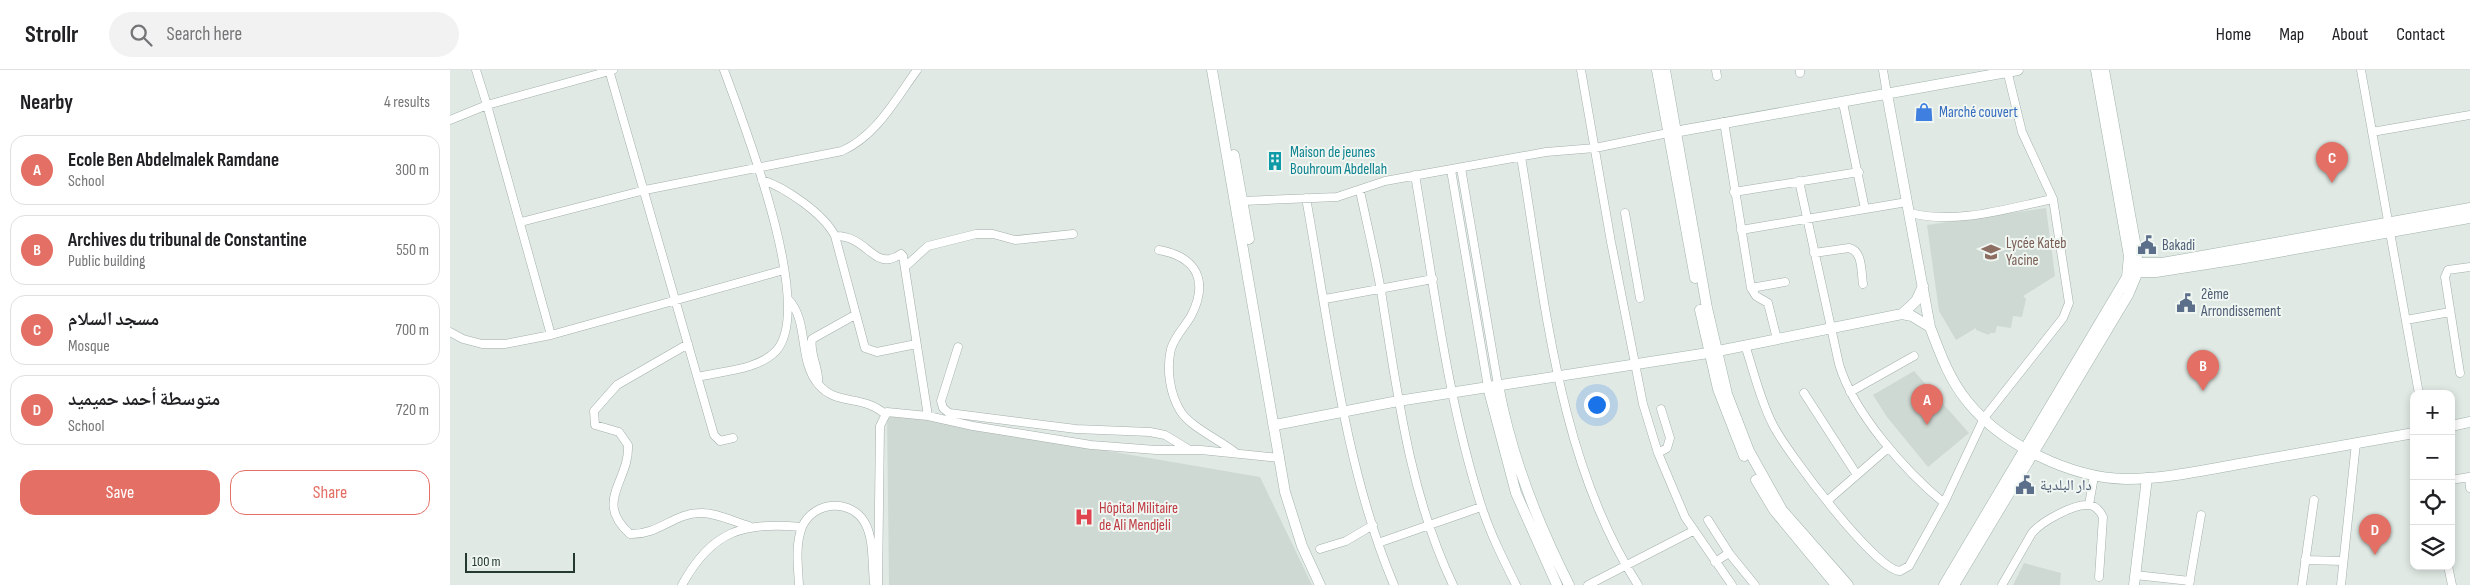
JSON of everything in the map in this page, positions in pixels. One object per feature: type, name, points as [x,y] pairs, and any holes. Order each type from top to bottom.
[{"type":"main road","points":[[1212,70],[1280,458],[1293,519],[1320,585]]},
{"type":"main road","points":[[1219,70],[1243,201],[1276,409],[1275,425]]},
{"type":"main road","points":[[1657,70],[1672,132],[1718,390],[1736,438],[1754,477],[1774,510],[1836,585]]},
{"type":"main road","points":[[1665,70],[1672,132]]},
{"type":"main road","points":[[1954,585],[2134,265],[2096,70]]},
{"type":"main road","points":[[2104,70],[2134,265],[2131,288]]},
{"type":"main road","points":[[1672,132],[1844,103],[2011,71]]},
{"type":"main road","points":[[1887,94],[1930,327],[1949,374],[1967,402],[1984,418],[2030,451],[2058,466],[2094,476],[2126,479],[2147,478],[2410,434]]},
{"type":"main road","points":[[2134,265],[2155,268],[2389,227],[2470,208]]},
{"type":"main road","points":[[2389,227],[2470,218]]},
{"type":"main road","points":[[2134,265],[2146,262],[2155,268]]},
{"type":"main road","points":[[1944,585],[2131,288],[2155,268]]},
{"type":"main road","points":[[1902,314],[1916,301],[1923,286]]},
{"type":"main road","points":[[1275,425],[1398,401],[1712,352],[1902,314],[1912,316],[1930,327]]},
{"type":"main road","points":[[1712,352],[1730,403],[1760,472],[1782,510],[1848,585]]},
{"type":"main road","points":[[1493,386],[1516,493],[1557,585]]},
{"type":"main road","points":[[1493,386],[1523,484],[1544,537],[1569,585]]},
{"type":"main road","points":[[2455,425],[2470,422]]},
{"type":"main road","points":[[2135,580],[2147,478]]},
{"type":"street","points":[[476,70],[521,222],[551,335]]},
{"type":"street","points":[[450,120],[487,105],[611,70],[715,437],[720,441],[733,438]]},
{"type":"street","points":[[698,377],[757,363],[774,352],[783,341],[787,328],[788,298],[772,213],[724,70]]},
{"type":"street","points":[[521,222],[645,190],[833,154],[858,142],[878,124],[917,70]]},
{"type":"street","points":[[1581,70],[1589,97],[1595,148],[1643,404],[1658,453],[1673,492],[1693,531],[1732,585]]},
{"type":"street","points":[[1883,70],[1887,94]]},
{"type":"street","points":[[2361,70],[2419,390]]},
{"type":"street","points":[[1745,345],[1763,402],[1773,425],[1785,445],[1826,501],[1886,566],[1900,571],[1912,562],[1944,503],[1984,418],[2063,318],[2068,308],[2069,293],[2054,199],[2022,132],[2011,71]]},
{"type":"street","points":[[1844,103],[1865,209]]},
{"type":"street","points":[[2372,132],[2470,115]]},
{"type":"street","points":[[1724,122],[1751,288],[1754,294],[1768,303],[1777,339]]},
{"type":"street","points":[[1243,201],[1331,198],[1360,191],[1385,181],[1415,175],[1520,157],[1595,148],[1672,132]]},
{"type":"street","points":[[1520,157],[1559,376],[1586,477],[1625,565],[1638,585]]},
{"type":"street","points":[[1461,168],[1493,386]]},
{"type":"street","points":[[1451,170],[1493,386]]},
{"type":"street","points":[[1734,192],[1858,172]]},
{"type":"street","points":[[1415,175],[1452,392],[1481,507],[1516,585]]},
{"type":"street","points":[[762,180],[790,194],[825,222],[835,236],[864,346],[870,351],[877,352],[916,344]]},
{"type":"street","points":[[1799,181],[1839,364],[1850,392],[1888,448],[1926,489],[1944,503]]},
{"type":"street","points":[[1360,191],[1380,289],[1398,401],[1429,525],[1453,585]]},
{"type":"street","points":[[1306,198],[1344,411],[1356,466],[1378,543],[1394,585]]},
{"type":"street","points":[[1910,213],[1938,217],[1971,215],[2054,199]]},
{"type":"street","points":[[1741,230],[1907,202]]},
{"type":"street","points":[[1624,213],[1640,298]]},
{"type":"street","points":[[905,267],[928,246],[976,234],[993,234],[1024,240],[1073,234]]},
{"type":"street","points":[[835,236],[845,236],[857,240],[880,258],[890,259],[901,254],[905,267],[928,416]]},
{"type":"street","points":[[1814,253],[1849,248],[1855,249],[1858,254],[1863,284]]},
{"type":"street","points":[[1159,250],[1171,252],[1188,261],[1198,274],[1199,284],[1196,304],[1190,318],[1175,339],[1170,357],[1170,379],[1180,410],[1188,420],[1236,453]]},
{"type":"street","points":[[1615,261],[1632,258]]},
{"type":"street","points":[[2460,373],[2445,273],[2448,270],[2470,266]]},
{"type":"street","points":[[450,332],[463,339],[482,344],[505,344],[551,335],[784,270]]},
{"type":"street","points":[[1325,299],[1433,279]]},
{"type":"street","points":[[1751,288],[1785,282]]},
{"type":"street","points":[[788,298],[799,318],[803,350],[811,372],[818,384],[827,392],[846,400],[866,402],[886,414],[896,412],[928,416],[973,426],[1091,444],[1156,450],[1236,453],[1280,458]]},
{"type":"street","points":[[2406,320],[2450,312]]},
{"type":"street","points":[[818,384],[819,375],[812,354],[812,339],[855,315]]},
{"type":"street","points":[[688,344],[617,385],[594,411],[595,425],[619,432],[628,445],[626,463],[613,493],[616,518],[630,534],[652,532],[686,515],[701,512],[749,526]]},
{"type":"street","points":[[958,347],[941,401],[943,408],[949,413],[1076,428],[1150,432],[1165,435],[1190,450]]},
{"type":"street","points":[[1850,392],[1914,356]]},
{"type":"street","points":[[1804,393],[1857,475]]},
{"type":"street","points":[[1658,453],[1667,448],[1670,441],[1661,409]]},
{"type":"street","points":[[876,585],[880,426],[886,414]]},
{"type":"street","points":[[2341,585],[2356,443]]},
{"type":"street","points":[[1826,501],[1888,448]]},
{"type":"street","points":[[2089,505],[2094,476]]},
{"type":"street","points":[[2455,479],[2469,477],[2470,488]]},
{"type":"street","points":[[2302,585],[2314,500]]},
{"type":"street","points":[[799,585],[798,545],[802,527],[820,507],[833,504],[847,507],[858,513],[866,526],[876,585]]},
{"type":"street","points":[[2002,585],[2039,526],[2060,514],[2089,505],[2096,507],[2103,517],[2100,577]]},
{"type":"street","points":[[1378,543],[1481,507]]},
{"type":"street","points":[[2135,580],[2190,583],[2201,515]]},
{"type":"street","points":[[1708,520],[1729,553],[1755,585]]},
{"type":"street","points":[[682,585],[707,550],[734,531],[749,526],[772,524],[802,527]]},
{"type":"street","points":[[1320,549],[1346,541],[1373,525]]},
{"type":"street","points":[[1588,585],[1693,531]]},
{"type":"street","points":[[1715,562],[1729,553]]},
{"type":"street","points":[[2305,560],[2343,561]]},
{"type":"street","points":[[2449,570],[2452,585]]},
{"type":"shaded area","name":"Lycée Kateb Yacine","points":[[2046,208],[2055,276],[2023,296],[2026,299],[2022,317],[2013,316],[2011,328],[1997,326],[1995,333],[1990,333],[1989,335],[1976,330],[1976,328],[1956,340],[1939,311],[1927,225]]},
{"type":"shaded area","points":[[1914,371],[1969,433],[1928,467],[1887,417],[1873,395]]},
{"type":"shaded area","name":"Hôpital Militaire de Ali Mendjeli","points":[[887,413],[1260,477],[1312,585],[889,585]]},
{"type":"shaded area","points":[[2024,563],[2061,573],[2060,585],[2013,585]]},
{"type":"place","name":"Marché couvert","points":[[1924,112]]},
{"type":"place","name":"Maison de jeunes Bouhroum Abdellah","points":[[1275,161]]},
{"type":"place","name":"مسجد السلام","points":[[2332,183]]},
{"type":"place","name":"Bakadi","points":[[2147,245]]},
{"type":"place","name":"Lycée Kateb Yacine","points":[[1991,252]]},
{"type":"place","name":"2ème Arrondissement","points":[[2186,303]]},
{"type":"place","name":"Archives du tribunal de Constantine","points":[[2203,391]]},
{"type":"place","name":"Ecole Ben Abdelmalek Ramdane","points":[[1927,425]]},
{"type":"place","name":"دار البلدية","points":[[2025,485]]},
{"type":"place","name":"Hôpital Militaire de Ali Mendjeli","points":[[1084,517]]},
{"type":"place","name":"متوسطة أحمد حميميد","points":[[2375,555]]}]
